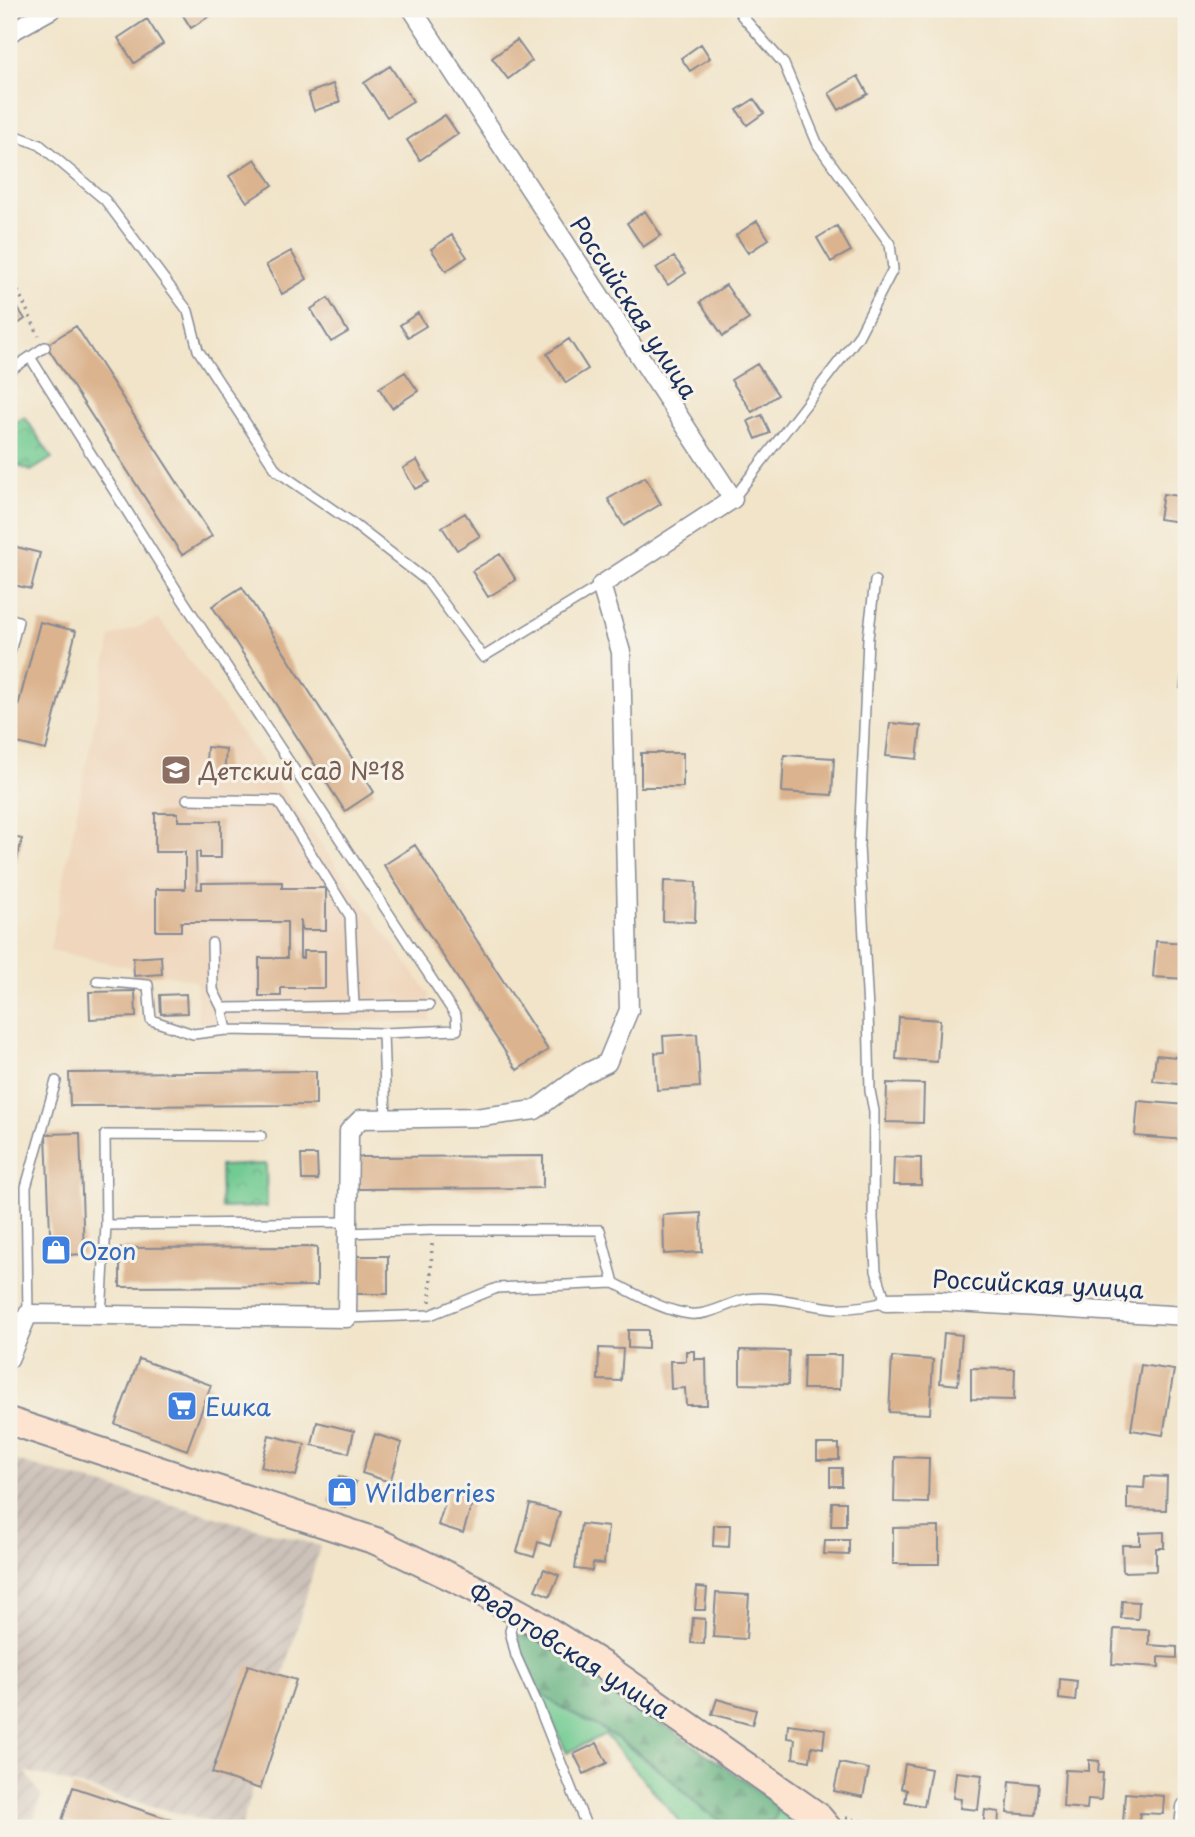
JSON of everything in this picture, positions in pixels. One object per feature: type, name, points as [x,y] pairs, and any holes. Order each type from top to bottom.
[{"type":"street","points":[[9,33],[52,9]]},
{"type":"street","name":"Российская улица","points":[[412,9],[733,499]]},
{"type":"street","points":[[9,1359],[28,1314],[347,1318],[349,1131],[361,1119],[482,1117],[535,1110],[582,1074],[607,1063],[629,1010],[621,652],[601,585],[733,499]]},
{"type":"street","name":"Российская улица","points":[[887,1302],[939,1301],[1186,1316]]},
{"type":"street","name":"Федотовская улица","points":[[9,1422],[376,1541],[472,1587],[517,1612],[648,1697],[818,1816],[834,1823]]},
{"type":"street","points":[[1184,1828],[1186,1807]]},
{"type":"lane","points":[[733,499],[858,337],[893,269],[890,244],[818,145],[784,64],[741,16],[738,9]]},
{"type":"lane","points":[[9,132],[40,145],[105,200],[188,311],[198,350],[277,471],[351,522],[427,582],[482,657],[601,585]]},
{"type":"lane","points":[[9,371],[45,347]]},
{"type":"lane","points":[[30,357],[179,594],[456,1016],[457,1030],[383,1033],[227,1030],[193,1034],[150,1020],[148,985],[97,981]]},
{"type":"lane","points":[[347,1318],[430,1315],[498,1287],[614,1283],[672,1310],[689,1314],[702,1314],[749,1299],[772,1298],[835,1308],[863,1307],[887,1302],[876,1271],[873,1218],[874,1111],[870,1091],[859,846],[868,638],[875,581]]},
{"type":"lane","points":[[9,618],[18,621],[9,656]]},
{"type":"lane","points":[[187,799],[278,801],[350,916],[354,1006]]},
{"type":"lane","points":[[212,943],[213,990],[222,1008],[227,1030]]},
{"type":"lane","points":[[222,1008],[429,1005]]},
{"type":"lane","points":[[383,1033],[386,1119]]},
{"type":"lane","points":[[28,1314],[26,1187],[56,1081]]},
{"type":"lane","points":[[101,1316],[106,1225],[105,1135],[261,1136]]},
{"type":"lane","points":[[106,1225],[600,1230],[614,1283]]},
{"type":"lane","points":[[517,1612],[510,1623],[516,1656],[587,1828]]},
{"type":"path","points":[[9,272],[45,347]]},
{"type":"path","points":[[430,1315],[432,1230]]},
{"type":"path","points":[[834,1823],[899,1828]]},
{"type":"shaded area","name":"Детский сад №18","points":[[159,619],[429,994],[430,1021],[198,1023],[196,981],[165,974],[132,977],[130,967],[50,950],[111,637]]},
{"type":"shaded area","points":[[9,1459],[320,1546],[241,1828],[231,1828],[25,1771],[41,1796],[31,1828],[9,1828]]},
{"type":"green space","points":[[25,417],[52,458],[31,471],[9,462],[9,426]]},
{"type":"green space","points":[[266,1164],[267,1207],[221,1208],[220,1166]]},
{"type":"green space","points":[[520,1634],[549,1646],[774,1802],[778,1811],[774,1820],[745,1827],[733,1826],[719,1820],[634,1749],[546,1697],[527,1673],[519,1647]]},
{"type":"green space","points":[[531,1679],[540,1691],[618,1739],[668,1777],[705,1812],[778,1811],[774,1802],[792,1815],[799,1828],[685,1828],[605,1734],[567,1753]]},
{"type":"building","points":[[179,9],[220,9],[191,28]]},
{"type":"building","points":[[147,19],[163,44],[134,63],[118,38]]},
{"type":"building","points":[[517,40],[532,61],[508,79],[492,58]]},
{"type":"building","points":[[701,44],[710,58],[690,71],[681,58]]},
{"type":"building","points":[[390,66],[413,101],[387,117],[364,83]]},
{"type":"building","points":[[858,76],[868,94],[839,110],[829,93]]},
{"type":"building","points":[[333,84],[340,102],[314,111],[308,93]]},
{"type":"building","points":[[754,99],[764,113],[747,125],[737,110]]},
{"type":"building","points":[[445,115],[458,134],[420,160],[407,140]]},
{"type":"building","points":[[255,159],[273,185],[247,202],[229,176]]},
{"type":"building","points":[[645,211],[661,235],[643,247],[627,223]]},
{"type":"building","points":[[757,221],[769,239],[748,253],[736,235]]},
{"type":"building","points":[[837,226],[851,251],[831,262],[817,238]]},
{"type":"building","points":[[452,235],[467,257],[446,271],[431,249]]},
{"type":"building","points":[[291,251],[307,279],[282,294],[266,265]]},
{"type":"building","points":[[674,257],[686,273],[668,285],[656,268]]},
{"type":"building","points":[[726,285],[749,319],[723,336],[700,302]]},
{"type":"building","points":[[9,295],[25,319],[9,330]]},
{"type":"building","points":[[328,298],[348,332],[331,342],[311,309]]},
{"type":"building","points":[[418,313],[426,326],[408,337],[400,325]]},
{"type":"building","points":[[76,326],[212,536],[182,555],[46,345]]},
{"type":"building","points":[[569,339],[588,369],[566,383],[547,354]]},
{"type":"building","points":[[757,364],[778,395],[752,412],[731,380]]},
{"type":"building","points":[[405,372],[418,391],[392,408],[379,388]]},
{"type":"building","points":[[762,415],[770,433],[756,439],[748,421]]},
{"type":"building","points":[[417,460],[429,482],[415,489],[403,468]]},
{"type":"building","points":[[645,477],[661,504],[624,526],[608,499]]},
{"type":"building","points":[[1163,494],[1186,497],[1186,523],[1159,519]]},
{"type":"building","points":[[465,513],[480,536],[457,550],[442,527]]},
{"type":"building","points":[[9,545],[40,553],[31,589],[9,584]]},
{"type":"building","points":[[500,554],[516,580],[488,597],[472,571]]},
{"type":"building","points":[[242,587],[374,792],[345,811],[212,606]]},
{"type":"building","points":[[40,622],[76,631],[46,750],[9,741]]},
{"type":"building","points":[[1183,662],[1186,662],[1186,688],[1180,688]]},
{"type":"building","points":[[890,723],[921,726],[917,759],[886,756]]},
{"type":"building","points":[[207,747],[226,749],[224,778],[205,777]]},
{"type":"building","points":[[641,753],[683,753],[683,787],[641,787]]},
{"type":"building","points":[[784,755],[834,758],[832,795],[782,792]]},
{"type":"building","points":[[155,813],[178,813],[178,821],[221,821],[221,858],[200,858],[200,852],[196,852],[197,889],[202,889],[202,883],[282,882],[282,888],[326,888],[326,930],[302,930],[300,921],[300,958],[303,958],[303,951],[325,951],[325,988],[281,988],[281,996],[259,996],[259,958],[287,958],[287,922],[181,922],[181,931],[156,931],[156,889],[185,889],[185,852],[155,852]]},
{"type":"building","points":[[9,836],[22,839],[10,888],[9,888]]},
{"type":"building","points":[[415,845],[548,1050],[517,1070],[384,865]]},
{"type":"building","points":[[664,881],[696,882],[695,922],[663,921]]},
{"type":"building","points":[[1156,941],[1183,943],[1182,952],[1186,953],[1186,979],[1153,977]]},
{"type":"building","points":[[161,956],[162,974],[134,976],[133,958]]},
{"type":"building","points":[[135,991],[136,1017],[90,1019],[89,992]]},
{"type":"building","points":[[186,994],[187,1013],[161,1014],[160,995]]},
{"type":"building","points":[[899,1017],[940,1020],[937,1062],[896,1059]]},
{"type":"building","points":[[697,1034],[700,1087],[657,1090],[655,1053],[664,1052],[663,1036]]},
{"type":"building","points":[[1156,1055],[1186,1058],[1186,1085],[1153,1081]]},
{"type":"building","points":[[316,1071],[316,1105],[70,1106],[69,1073]]},
{"type":"building","points":[[887,1083],[924,1084],[923,1123],[886,1122]]},
{"type":"building","points":[[1138,1101],[1186,1105],[1186,1140],[1135,1136]]},
{"type":"building","points":[[80,1133],[84,1254],[51,1256],[46,1134]]},
{"type":"building","points":[[301,1155],[317,1155],[318,1180],[302,1180]]},
{"type":"building","points":[[543,1156],[543,1188],[356,1189],[356,1157]]},
{"type":"building","points":[[894,1157],[921,1158],[921,1185],[893,1185]]},
{"type":"building","points":[[701,1213],[702,1252],[664,1254],[663,1215]]},
{"type":"building","points":[[317,1247],[317,1286],[120,1287],[120,1248]]},
{"type":"building","points":[[353,1256],[388,1256],[388,1294],[353,1294]]},
{"type":"building","points":[[628,1330],[648,1330],[648,1349],[628,1348]]},
{"type":"building","points":[[944,1333],[962,1335],[958,1385],[940,1383]]},
{"type":"building","points":[[599,1348],[623,1349],[621,1381],[598,1380]]},
{"type":"building","points":[[740,1350],[789,1351],[788,1385],[740,1384]]},
{"type":"building","points":[[686,1351],[694,1351],[694,1359],[706,1359],[707,1405],[686,1405],[685,1388],[671,1389],[670,1361],[686,1361]]},
{"type":"building","points":[[804,1355],[841,1355],[840,1389],[803,1389]]},
{"type":"building","points":[[892,1357],[933,1360],[930,1414],[889,1412]]},
{"type":"building","points":[[139,1359],[211,1385],[187,1450],[115,1424]]},
{"type":"building","points":[[1141,1365],[1174,1370],[1163,1435],[1131,1430]]},
{"type":"building","points":[[971,1368],[1015,1369],[1014,1400],[971,1399]]},
{"type":"building","points":[[317,1422],[354,1431],[349,1453],[312,1445]]},
{"type":"building","points":[[375,1434],[402,1443],[390,1482],[362,1473]]},
{"type":"building","points":[[269,1435],[305,1444],[296,1476],[261,1467]]},
{"type":"building","points":[[817,1444],[839,1444],[839,1460],[817,1460]]},
{"type":"building","points":[[895,1457],[929,1458],[928,1503],[894,1502]]},
{"type":"building","points":[[830,1468],[842,1468],[842,1486],[830,1486]]},
{"type":"building","name":"Wildberries","points":[[339,1476],[356,1482],[346,1508],[329,1502]]},
{"type":"building","points":[[1145,1476],[1167,1477],[1166,1510],[1127,1509],[1127,1487],[1144,1488]]},
{"type":"building","points":[[450,1487],[475,1494],[463,1533],[438,1525]]},
{"type":"building","points":[[9,1494],[18,1497],[9,1525]]},
{"type":"building","points":[[832,1502],[846,1502],[846,1526],[831,1526]]},
{"type":"building","points":[[530,1504],[560,1512],[550,1546],[538,1542],[534,1557],[517,1552]]},
{"type":"building","points":[[581,1524],[608,1527],[604,1564],[593,1563],[592,1571],[575,1569]]},
{"type":"building","points":[[714,1525],[730,1525],[729,1547],[713,1546]]},
{"type":"building","points":[[939,1527],[939,1564],[893,1564],[893,1528]]},
{"type":"building","points":[[1164,1532],[1164,1548],[1156,1548],[1156,1571],[1123,1572],[1122,1545],[1140,1545],[1140,1533]]},
{"type":"building","points":[[825,1540],[849,1540],[849,1555],[824,1554]]},
{"type":"building","points":[[544,1569],[559,1575],[550,1596],[535,1590]]},
{"type":"building","points":[[697,1587],[707,1588],[705,1610],[695,1610]]},
{"type":"building","points":[[716,1593],[749,1595],[746,1639],[713,1637]]},
{"type":"building","points":[[1122,1601],[1139,1602],[1138,1619],[1121,1618]]},
{"type":"building","points":[[693,1618],[705,1619],[704,1644],[691,1643]]},
{"type":"building","points":[[1114,1629],[1149,1630],[1149,1645],[1177,1647],[1177,1658],[1159,1657],[1159,1667],[1112,1664]]},
{"type":"building","points":[[248,1665],[296,1680],[260,1789],[212,1773]]},
{"type":"building","points":[[1060,1679],[1077,1681],[1075,1701],[1059,1699]]},
{"type":"building","points":[[717,1699],[756,1710],[752,1725],[712,1714]]},
{"type":"building","points":[[788,1724],[825,1729],[823,1748],[812,1746],[810,1761],[793,1758],[795,1739],[787,1738]]},
{"type":"building","points":[[597,1743],[607,1763],[584,1774],[574,1754]]},
{"type":"building","points":[[1089,1760],[1099,1761],[1098,1773],[1103,1773],[1101,1800],[1088,1799],[1087,1809],[1063,1807],[1065,1770],[1089,1771]]},
{"type":"building","points":[[840,1763],[869,1769],[863,1797],[834,1791]]},
{"type":"building","points":[[905,1764],[931,1769],[924,1806],[905,1802],[907,1790],[901,1788]]},
{"type":"building","points":[[956,1772],[982,1775],[978,1810],[960,1808],[961,1799],[953,1798]]},
{"type":"building","points":[[1010,1781],[1039,1784],[1036,1815],[1007,1813]]},
{"type":"building","points":[[73,1787],[195,1828],[87,1828],[62,1820]]},
{"type":"building","points":[[1125,1793],[1164,1796],[1163,1814],[1140,1813],[1138,1824],[1123,1823]]},
{"type":"building","points":[[985,1810],[999,1812],[998,1828],[983,1828]]},
{"type":"place","name":"Детский сад №18","points":[[176,770]]},
{"type":"place","name":"Ozon","points":[[56,1250]]},
{"type":"place","name":"Ешка","points":[[182,1406]]},
{"type":"place","name":"Wildberries","points":[[342,1492]]}]
